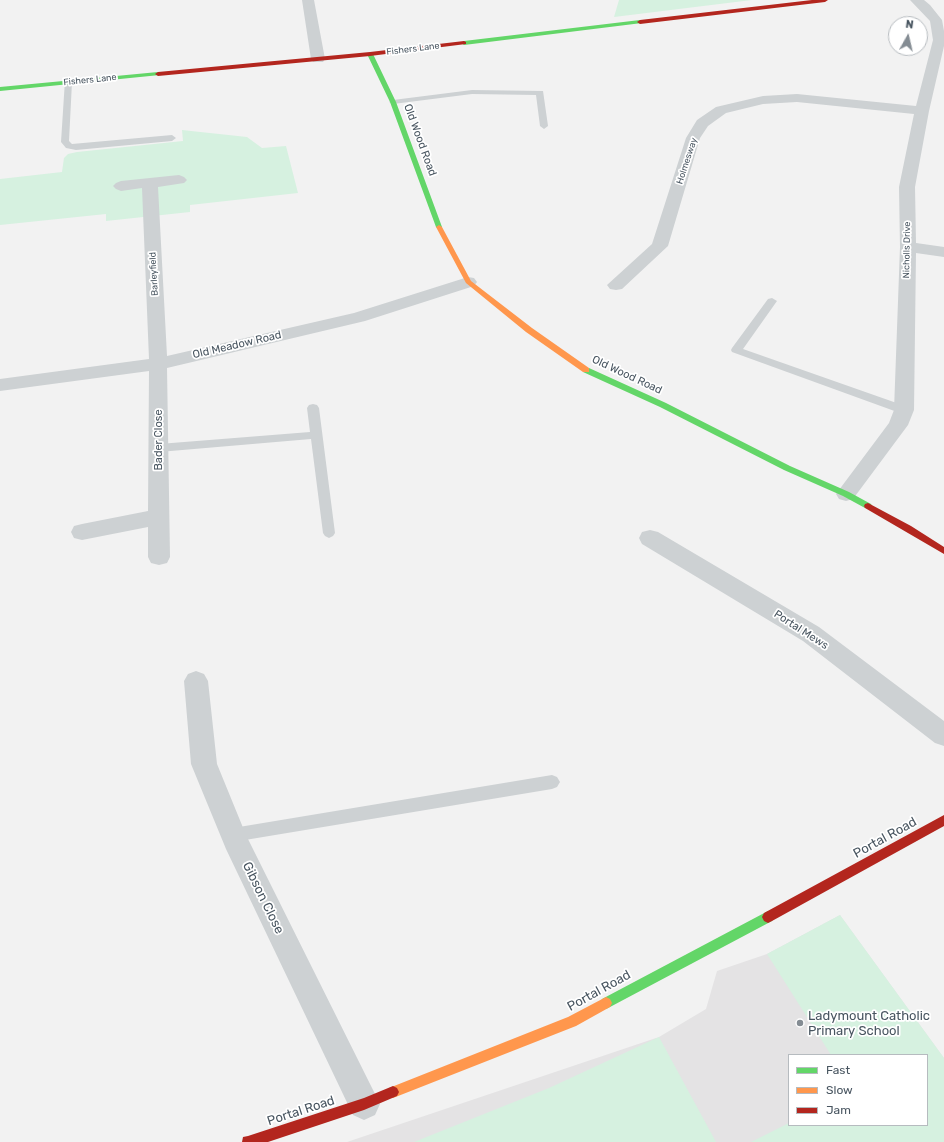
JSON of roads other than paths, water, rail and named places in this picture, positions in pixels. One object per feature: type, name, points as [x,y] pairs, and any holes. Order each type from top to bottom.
[{"type":"street","points":[[308,0],[318,59]]},
{"type":"street","name":"Fishers Lane","points":[[0,89],[370,54],[825,0]]},
{"type":"street","name":"Nicholls Drive","points":[[846,494],[898,425],[904,410],[908,247],[907,187],[922,111],[939,40],[936,20],[926,8],[916,0]]},
{"type":"street","name":"Old Wood Road","points":[[370,54],[393,102],[437,223],[468,282],[529,330],[590,373],[663,405],[787,468],[846,494],[908,528],[944,551]]},
{"type":"street","name":"Holmesway","points":[[616,285],[660,246],[693,138],[702,124],[721,110],[762,100],[797,98],[922,111]]},
{"type":"street","points":[[121,186],[179,180]]},
{"type":"street","name":"Barleyfield","points":[[150,184],[158,364]]},
{"type":"street","points":[[908,247],[944,252]]},
{"type":"street","name":"Old Meadow Road","points":[[0,385],[158,364],[358,317],[468,282]]},
{"type":"street","name":"Bader Close","points":[[158,364],[158,557]]},
{"type":"street","points":[[82,532],[158,517]]},
{"type":"street","name":"Portal Mews","points":[[650,538],[811,634],[944,735]]},
{"type":"street","name":"Gibson Close","points":[[196,681],[204,764],[233,835],[364,1104]]},
{"type":"street","name":"Portal Road","points":[[248,1142],[364,1104],[572,1022],[651,978],[745,930],[944,820]]},
{"type":"lane","points":[[68,82],[65,142],[69,146],[76,147],[172,138]]},
{"type":"lane","points":[[393,102],[472,92],[540,93],[544,126]]},
{"type":"lane","points":[[772,301],[736,350],[904,410]]},
{"type":"lane","points":[[313,408],[329,534]]},
{"type":"lane","points":[[159,448],[316,436]]},
{"type":"lane","points":[[233,835],[552,782]]},
{"type":"place","name":"Ladymount Catholic Primary School","points":[[800,1023]]}]
